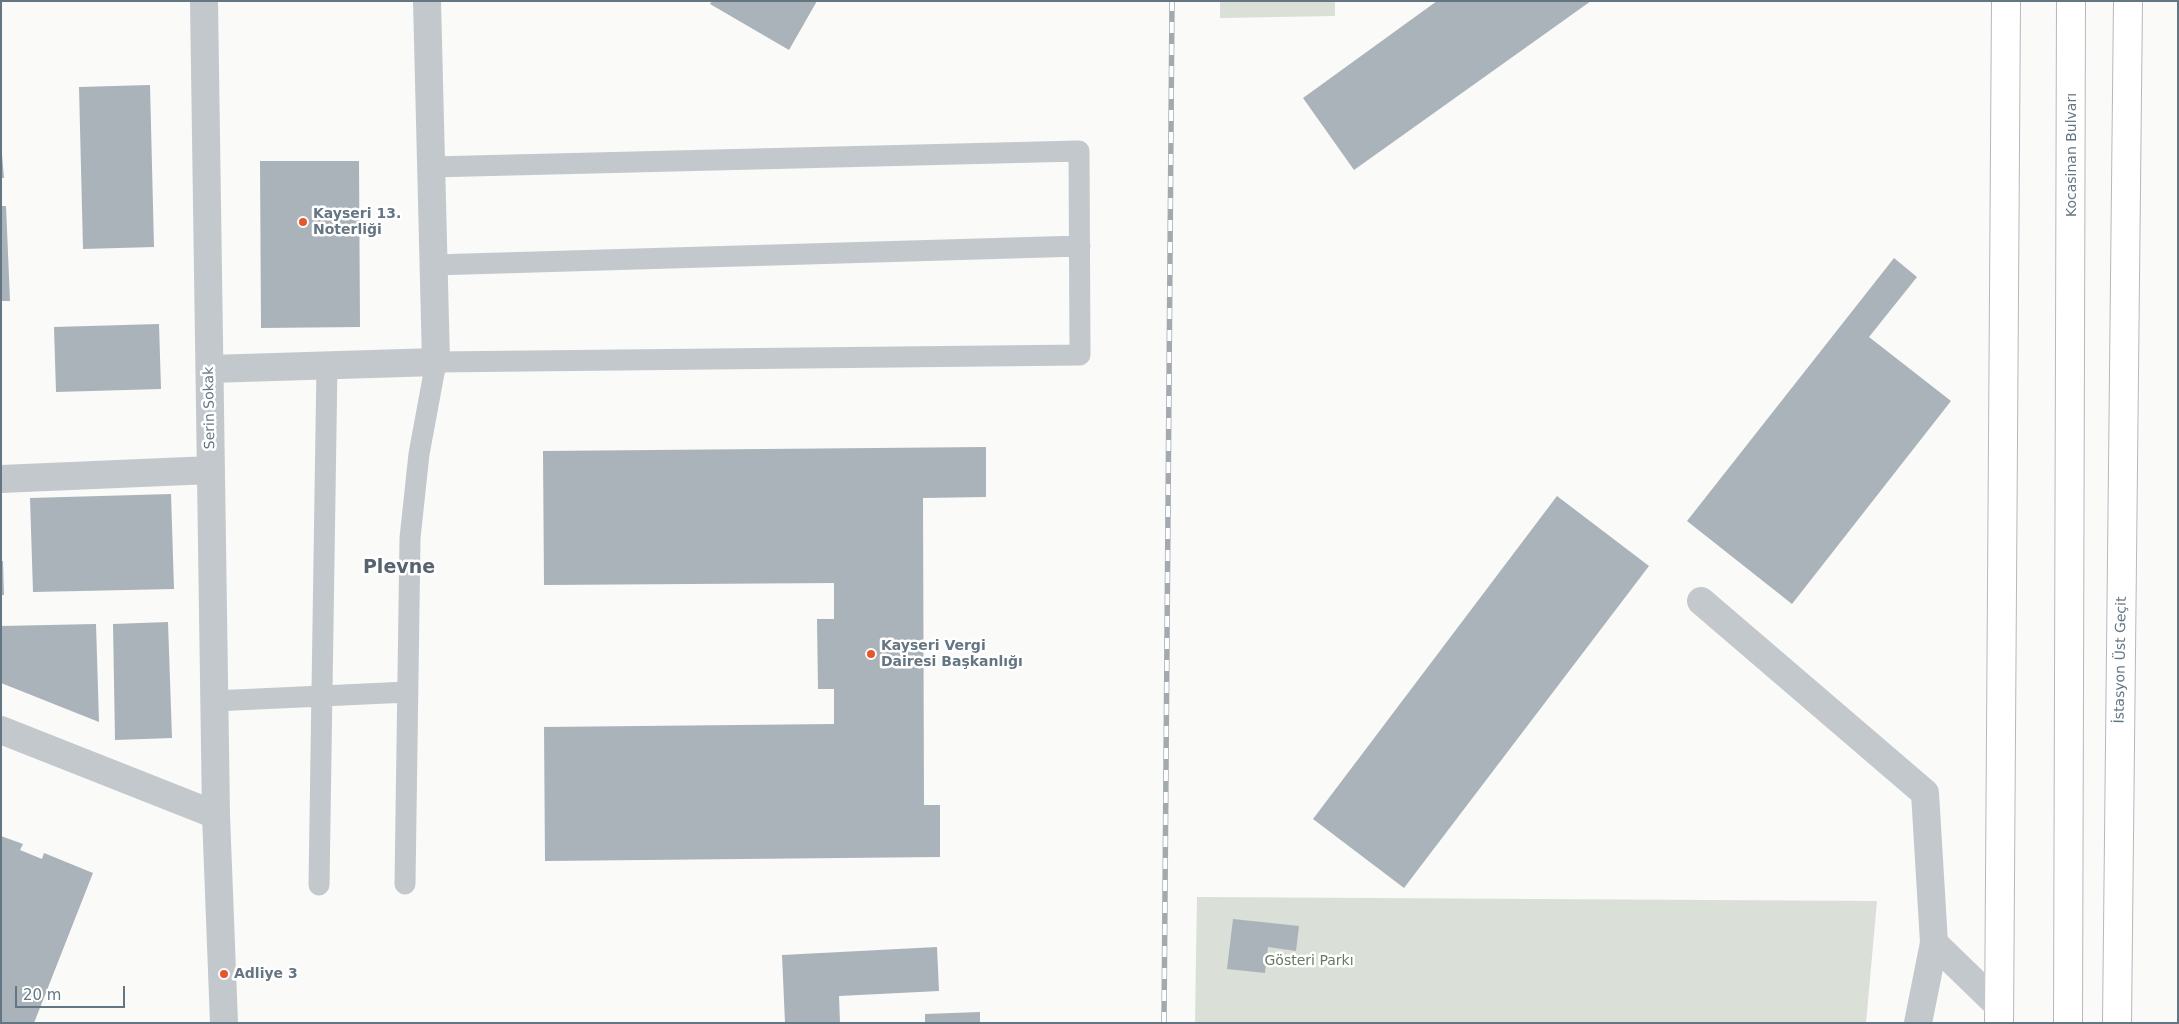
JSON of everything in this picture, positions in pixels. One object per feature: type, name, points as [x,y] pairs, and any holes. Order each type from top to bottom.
[{"type":"highway","points":[[1998,1017],[2006,1]]},
{"type":"highway","name":"Kocasinan Bulvarı","points":[[2068,1023],[2072,308],[2071,1]]},
{"type":"highway","name":"İstasyon Üst Geçit","points":[[2117,1023],[2128,1]]},
{"type":"street","name":"Serin Sokak","points":[[204,1],[216,815],[224,1023]]},
{"type":"street","points":[[210,369],[436,362],[427,1]]},
{"type":"street","points":[[1,479],[211,470]]},
{"type":"street","points":[[1701,601],[1925,793],[1934,943],[1918,1023]]},
{"type":"street","points":[[1,730],[216,815]]},
{"type":"street","points":[[1934,943],[1998,1017]]},
{"type":"lane","points":[[405,884],[410,538],[419,454],[436,362],[1080,355],[1079,151],[431,167]]},
{"type":"lane","points":[[433,265],[1080,246]]},
{"type":"lane","points":[[318,885],[327,366]]},
{"type":"lane","points":[[214,701],[408,692]]},
{"type":"green space","points":[[1220,1],[1335,1],[1335,16],[1220,18]]},
{"type":"green space","name":"Gösteri Parkı","points":[[1197,897],[1877,901],[1866,1023],[1195,1023]]},
{"type":"building","points":[[712,1],[817,1],[789,50],[710,4]]},
{"type":"building","points":[[1437,1],[1591,1],[1354,170],[1303,98]]},
{"type":"building","points":[[150,85],[154,247],[83,249],[79,87]]},
{"type":"building","points":[[1,142],[4,178],[1,178]]},
{"type":"building","points":[[260,161],[359,161],[360,327],[261,328]]},
{"type":"building","points":[[1,206],[6,206],[10,301],[1,301]]},
{"type":"building","points":[[1894,258],[1917,277],[1869,337],[1951,401],[1792,604],[1687,521]]},
{"type":"building","points":[[159,324],[161,389],[56,392],[54,327]]},
{"type":"building","name":"Kayseri Vergi Dairesi Başkanlığı","points":[[986,447],[986,497],[923,498],[924,805],[940,805],[940,857],[545,861],[544,727],[834,724],[834,689],[818,689],[817,619],[834,619],[834,583],[544,585],[543,451]]},
{"type":"building","points":[[171,494],[174,589],[33,592],[30,498]]},
{"type":"building","points":[[1557,496],[1649,566],[1404,888],[1313,819]]},
{"type":"building","points":[[1,561],[3,561],[4,595],[1,595]]},
{"type":"building","points":[[168,622],[172,738],[115,740],[113,624]]},
{"type":"building","points":[[96,624],[99,722],[1,683],[1,626]]},
{"type":"building","points":[[1,836],[23,844],[20,850],[42,859],[44,853],[93,873],[34,1023],[1,1023]]},
{"type":"building","points":[[1233,919],[1299,926],[1296,951],[1268,947],[1265,973],[1227,969]]},
{"type":"building","points":[[937,947],[939,991],[839,996],[840,1023],[785,1023],[782,955]]},
{"type":"building","points":[[980,1012],[980,1023],[925,1023],[925,1014]]},
{"type":"railway","points":[[1164,1023],[1172,1]]},
{"type":"place","name":"Kayseri 13. Noterliği","points":[[303,222]]},
{"type":"place","name":"Kayseri Vergi Dairesi Başkanlığı","points":[[871,654]]},
{"type":"place","name":"Adliye 3","points":[[224,974]]},
{"type":"district","name":"Plevne","points":[[399,568]]}]
